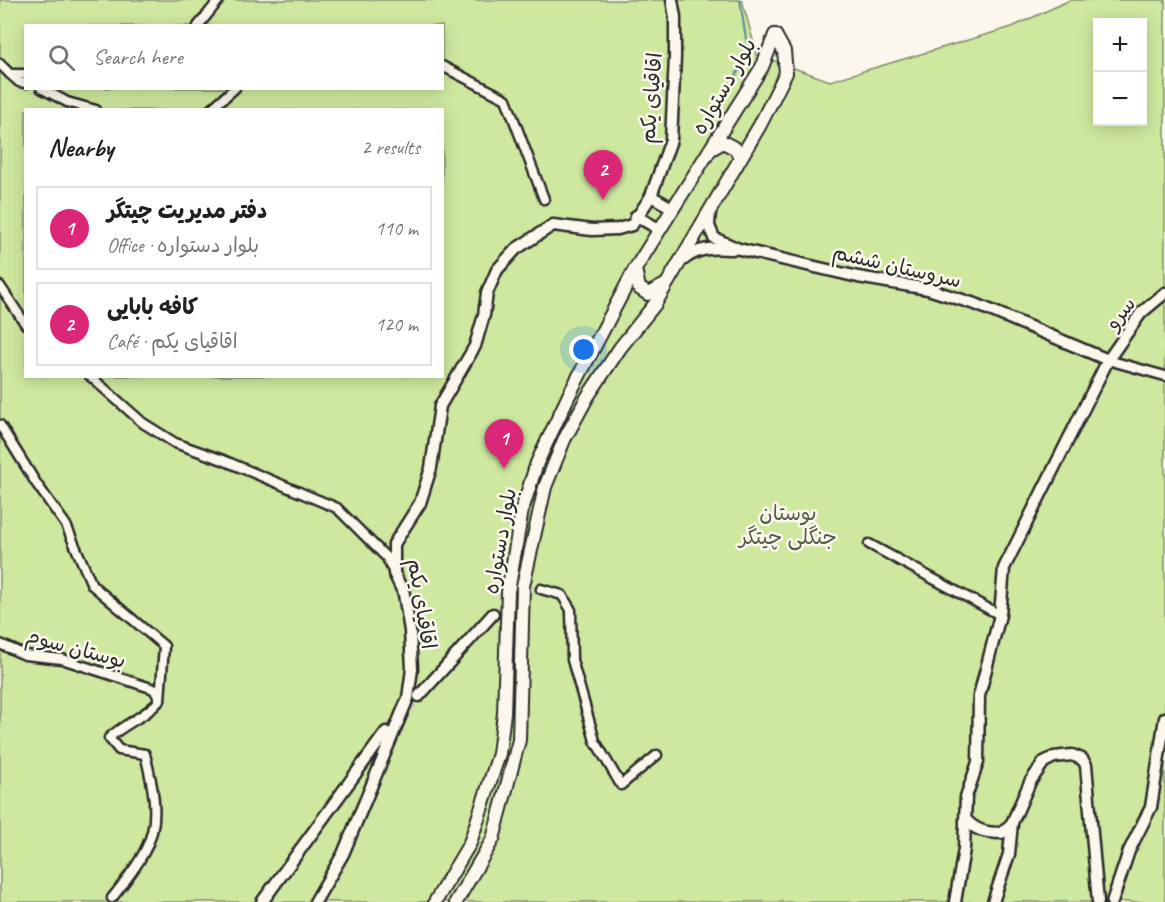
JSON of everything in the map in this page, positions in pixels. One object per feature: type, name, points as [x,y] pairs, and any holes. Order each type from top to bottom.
[{"type":"main road","name":"بلوار دستواره","points":[[435,902],[470,843],[499,754],[504,713],[508,592],[522,510],[537,463],[569,395],[636,268],[762,67],[775,35],[784,51],[786,73],[740,158],[676,265],[668,283],[588,396],[564,440],[545,487],[523,586],[519,740],[493,839],[456,902]]},
{"type":"main road","points":[[708,151],[723,142],[736,149],[740,158]]},
{"type":"main road","points":[[636,268],[639,288],[648,294],[668,283]]},
{"type":"street","points":[[200,24],[219,0]]},
{"type":"street","name":"اقاقیای یکم","points":[[315,902],[347,844],[408,698],[412,669],[410,631],[404,594],[394,573],[394,544],[420,503],[432,468],[440,406],[475,346],[484,315],[487,293],[497,270],[516,249],[553,225],[592,230],[618,229],[632,225],[651,196],[671,140],[675,57],[675,17],[672,0]]},
{"type":"street","points":[[0,64],[19,82],[24,83]]},
{"type":"street","points":[[444,67],[506,99],[544,199]]},
{"type":"street","points":[[10,74],[24,74]]},
{"type":"street","points":[[45,90],[67,102],[89,108]]},
{"type":"street","points":[[212,108],[234,90]]},
{"type":"street","points":[[651,196],[672,208]]},
{"type":"street","points":[[711,208],[709,226],[714,238],[739,249]]},
{"type":"street","points":[[636,216],[659,229]]},
{"type":"street","points":[[676,265],[693,251],[708,248],[739,249]]},
{"type":"street","name":"سروستان ششم","points":[[739,249],[858,277],[928,289],[978,305],[1108,360]]},
{"type":"street","points":[[0,286],[24,322]]},
{"type":"street","name":"سرو","points":[[955,902],[964,849],[966,797],[978,762],[979,696],[1000,615],[1004,568],[1108,360],[1141,313],[1165,293]]},
{"type":"street","points":[[1108,360],[1165,376]]},
{"type":"street","points":[[92,378],[135,417],[175,443],[224,460],[338,508],[387,558],[394,573]]},
{"type":"street","points":[[0,425],[66,525],[92,585],[164,646],[160,700],[150,712],[123,724],[109,738],[119,750],[145,754],[155,799],[156,821],[147,847],[134,870],[112,898]]},
{"type":"street","points":[[869,543],[1000,615]]},
{"type":"street","points":[[541,590],[562,596],[571,610],[572,660],[595,741],[621,785],[657,755]]},
{"type":"street","points":[[419,696],[493,614]]},
{"type":"street","name":"بوستان سوم","points":[[0,644],[25,656],[62,659],[154,689],[160,700]]},
{"type":"street","points":[[1112,902],[1129,851],[1151,807],[1165,718]]},
{"type":"street","points":[[262,902],[386,732]]},
{"type":"street","points":[[993,902],[1009,854],[1012,823],[1030,782],[1044,762],[1062,754],[1082,759],[1086,765],[1098,902]]},
{"type":"street","points":[[965,819],[975,829],[988,833],[1002,833],[1012,823]]},
{"type":"green space","name":"بوستان جنگلی چیتگر","points":[[0,0],[742,0],[757,55],[830,81],[1012,27],[1070,0],[1165,0],[1165,902],[0,902]]},
{"type":"waterway","points":[[721,105],[748,52],[740,0]]},
{"type":"tunnel","points":[[493,614],[515,595],[541,589]]},
{"type":"tunnel","points":[[386,732],[419,696]]},
{"type":"place","name":"کافه بابایی","points":[[603,200]]},
{"type":"place","name":"دفتر مدیریت چیتگر","points":[[504,469]]}]
